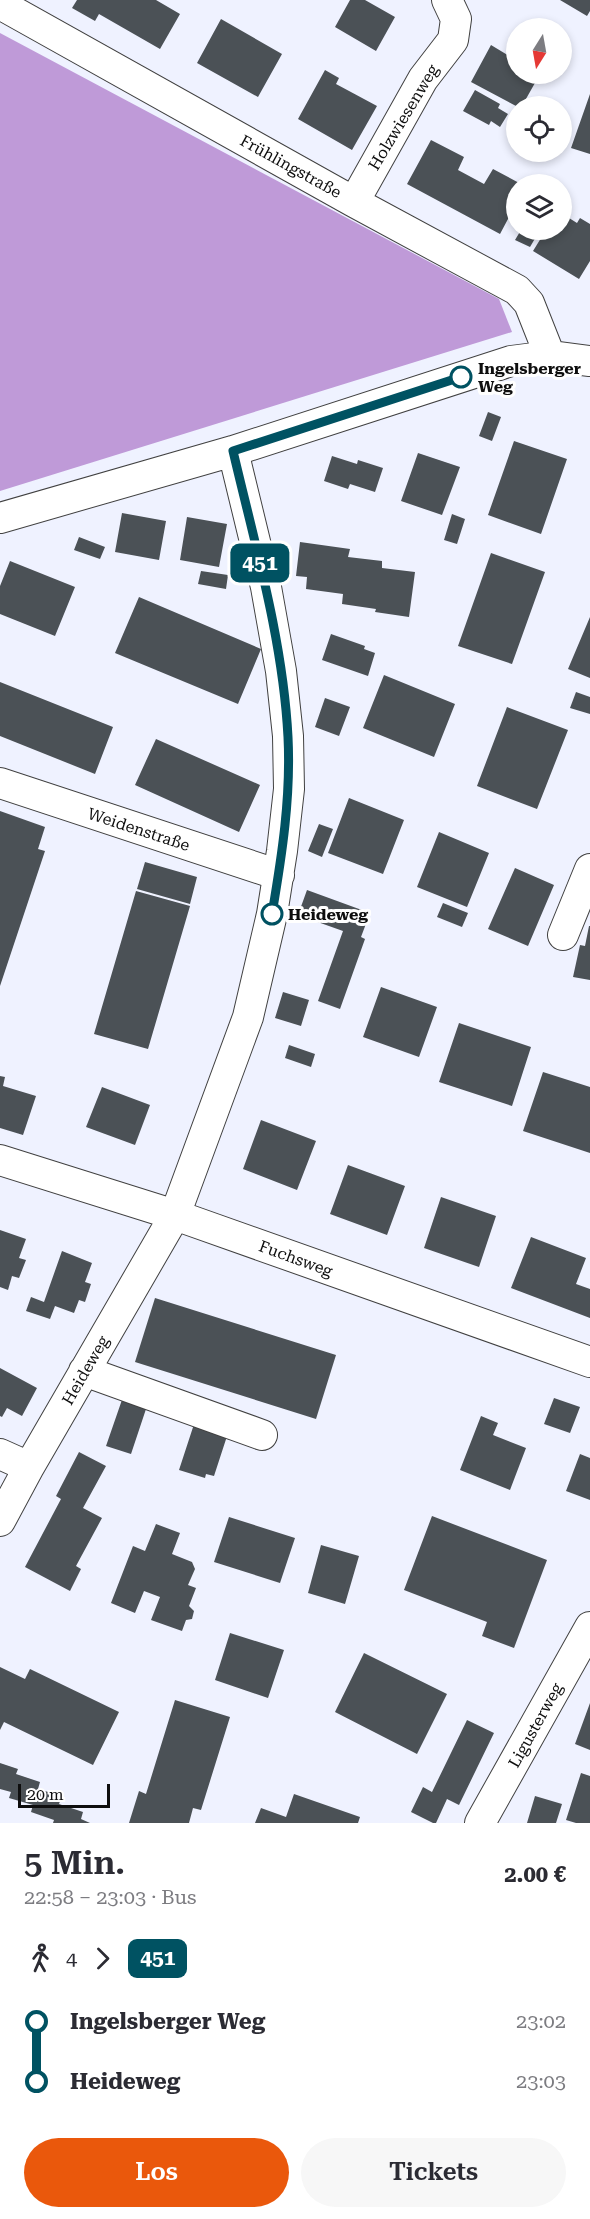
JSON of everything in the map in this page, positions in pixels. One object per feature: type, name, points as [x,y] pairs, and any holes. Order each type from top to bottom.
[{"type":"street","name":"Holzwiesenweg","points":[[354,202],[423,79],[453,40],[456,19],[447,0]]},
{"type":"street","name":"Frühlingstraße","points":[[0,4],[354,202],[517,290],[530,303],[550,356]]},
{"type":"street","points":[[0,518],[233,451],[511,360],[550,356],[590,361]]},
{"type":"street","name":"Heideweg","points":[[0,1521],[84,1371],[176,1215],[248,1017],[272,914],[289,789],[288,736],[281,671],[266,587],[233,451]]},
{"type":"street","name":"Weidenstraße","points":[[0,783],[279,874]]},
{"type":"street","points":[[563,934],[590,869]]},
{"type":"street","name":"Fuchsweg","points":[[0,1160],[176,1215],[590,1362]]},
{"type":"street","points":[[84,1371],[262,1435]]},
{"type":"street","points":[[0,1454],[29,1467]]},
{"type":"street","name":"Ligusterweg","points":[[480,1823],[590,1627]]},
{"type":"shaded area","points":[[0,33],[499,299],[512,332],[0,491]]},
{"type":"building","points":[[77,0],[156,0],[180,14],[160,49],[99,14],[95,21],[72,8]]},
{"type":"building","points":[[350,0],[365,0],[395,17],[376,51],[335,27]]},
{"type":"building","points":[[560,0],[590,0],[590,11],[587,16]]},
{"type":"building","points":[[221,19],[282,54],[258,97],[197,63]]},
{"type":"building","points":[[491,45],[506,54],[506,84],[534,84],[528,96],[506,96],[506,101],[471,82]]},
{"type":"building","points":[[325,70],[339,78],[336,84],[377,106],[352,150],[298,119]]},
{"type":"building","points":[[475,90],[500,104],[498,108],[506,113],[506,117],[500,127],[491,121],[489,125],[463,111]]},
{"type":"building","points":[[590,94],[590,154],[572,148]]},
{"type":"building","points":[[431,140],[464,157],[458,170],[484,184],[493,169],[506,176],[506,223],[500,234],[407,184]]},
{"type":"building","points":[[580,218],[590,224],[590,261],[579,279],[533,251],[540,240],[572,240],[572,220],[577,223]]},
{"type":"building","points":[[515,240],[534,240],[530,247]]},
{"type":"building","points":[[488,412],[501,417],[492,441],[479,436]]},
{"type":"building","points":[[514,441],[567,459],[541,534],[488,515]]},
{"type":"building","points":[[418,453],[460,467],[442,515],[401,501]]},
{"type":"building","points":[[332,456],[357,464],[358,460],[383,468],[375,492],[350,484],[348,489],[324,481]]},
{"type":"building","points":[[122,513],[166,521],[159,560],[115,552]]},
{"type":"building","points":[[452,514],[465,519],[457,544],[444,540]]},
{"type":"building","points":[[187,517],[227,524],[219,567],[180,560]]},
{"type":"building","points":[[79,537],[105,547],[100,559],[74,550]]},
{"type":"building","points":[[300,542],[350,549],[348,557],[382,561],[382,568],[415,572],[409,617],[342,604],[343,594],[306,589],[307,577],[296,576]]},
{"type":"building","points":[[491,553],[545,572],[512,664],[458,646]]},
{"type":"building","points":[[10,561],[75,587],[55,636],[0,614],[0,586]]},
{"type":"building","points":[[201,571],[228,575],[226,589],[198,584]]},
{"type":"building","points":[[139,597],[261,649],[238,704],[115,653]]},
{"type":"building","points":[[590,617],[590,678],[568,669]]},
{"type":"building","points":[[331,634],[365,646],[364,649],[375,653],[368,676],[322,660]]},
{"type":"building","points":[[384,675],[455,704],[434,757],[363,728]]},
{"type":"building","points":[[0,682],[113,727],[95,774],[0,736]]},
{"type":"building","points":[[576,692],[590,697],[590,714],[570,708]]},
{"type":"building","points":[[325,698],[350,707],[339,736],[315,727]]},
{"type":"building","points":[[507,707],[568,730],[537,809],[477,786]]},
{"type":"building","points":[[156,739],[260,785],[239,832],[135,785]]},
{"type":"building","points":[[349,798],[404,820],[383,874],[328,853]]},
{"type":"building","points":[[0,811],[45,827],[38,849],[45,851],[0,986]]},
{"type":"building","points":[[319,824],[333,829],[322,857],[308,851]]},
{"type":"building","points":[[439,832],[489,853],[467,907],[417,887]]},
{"type":"building","points":[[145,862],[197,877],[190,904],[137,889]]},
{"type":"building","points":[[515,868],[554,885],[528,946],[488,929]]},
{"type":"building","points":[[307,890],[370,913],[361,937],[365,939],[340,1009],[318,1001],[343,931],[298,915]]},
{"type":"building","points":[[136,891],[190,906],[148,1049],[94,1034]]},
{"type":"building","points":[[443,903],[468,913],[462,927],[437,917]]},
{"type":"building","points":[[589,926],[590,980],[573,977],[580,945],[585,946]]},
{"type":"building","points":[[381,987],[437,1007],[419,1057],[363,1037]]},
{"type":"building","points":[[283,992],[309,1000],[301,1026],[275,1018]]},
{"type":"building","points":[[459,1023],[531,1047],[512,1106],[439,1082]]},
{"type":"building","points":[[289,1045],[315,1054],[311,1067],[285,1058]]},
{"type":"building","points":[[543,1072],[590,1087],[590,1153],[523,1131]]},
{"type":"building","points":[[0,1076],[5,1077],[3,1086],[36,1096],[23,1135],[0,1128]]},
{"type":"building","points":[[102,1087],[150,1105],[135,1145],[86,1127]]},
{"type":"building","points":[[261,1120],[316,1141],[297,1190],[243,1169]]},
{"type":"building","points":[[348,1165],[405,1186],[387,1235],[330,1214]]},
{"type":"building","points":[[441,1197],[496,1216],[479,1267],[424,1248]]},
{"type":"building","points":[[0,1230],[26,1239],[19,1258],[26,1260],[19,1278],[12,1276],[8,1290],[0,1287]]},
{"type":"building","points":[[531,1237],[586,1258],[576,1284],[590,1289],[590,1318],[511,1288]]},
{"type":"building","points":[[62,1251],[92,1263],[85,1282],[91,1284],[85,1302],[79,1300],[74,1313],[55,1306],[50,1319],[26,1311],[31,1297],[44,1302]]},
{"type":"building","points":[[155,1298],[336,1355],[316,1419],[135,1362]]},
{"type":"building","points":[[0,1368],[37,1388],[22,1416],[7,1408],[2,1417],[0,1416]]},
{"type":"building","points":[[124,1394],[148,1403],[131,1454],[106,1446]]},
{"type":"building","points":[[554,1398],[580,1407],[570,1433],[544,1424]]},
{"type":"building","points":[[481,1416],[498,1423],[493,1435],[526,1448],[510,1490],[460,1470]]},
{"type":"building","points":[[196,1418],[229,1430],[214,1476],[206,1474],[205,1478],[179,1470]]},
{"type":"building","points":[[79,1452],[106,1466],[83,1508],[102,1518],[76,1566],[81,1569],[70,1591],[25,1567],[61,1499],[56,1496]]},
{"type":"building","points":[[580,1454],[590,1458],[590,1500],[566,1491]]},
{"type":"building","points":[[432,1516],[547,1560],[514,1648],[482,1636],[487,1622],[404,1590]]},
{"type":"building","points":[[229,1517],[295,1538],[280,1583],[214,1562]]},
{"type":"building","points":[[156,1524],[180,1533],[172,1554],[192,1562],[195,1569],[188,1585],[196,1588],[189,1606],[194,1611],[192,1619],[186,1620],[182,1631],[151,1620],[160,1597],[144,1591],[135,1613],[111,1603],[133,1546],[145,1551]]},
{"type":"building","points":[[321,1545],[359,1556],[345,1604],[308,1593]]},
{"type":"building","points":[[230,1633],[284,1650],[268,1698],[215,1680]]},
{"type":"building","points":[[364,1653],[447,1694],[417,1754],[335,1712]]},
{"type":"building","points":[[0,1667],[25,1679],[30,1669],[119,1712],[93,1765],[4,1722],[0,1730]]},
{"type":"building","points":[[175,1700],[230,1717],[201,1810],[193,1808],[189,1823],[129,1823],[139,1791],[146,1794]]},
{"type":"building","points":[[590,1703],[590,1750],[575,1744]]},
{"type":"building","points":[[467,1720],[494,1733],[459,1805],[447,1799],[436,1823],[433,1823],[411,1812],[423,1787],[432,1792]]},
{"type":"building","points":[[0,1763],[18,1769],[16,1774],[40,1782],[38,1789],[62,1796],[59,1804],[83,1812],[81,1819],[90,1823],[53,1823],[54,1820],[31,1812],[33,1805],[9,1798],[11,1792],[0,1789]]},
{"type":"building","points":[[581,1773],[590,1776],[590,1823],[566,1820]]},
{"type":"building","points":[[294,1794],[360,1817],[358,1823],[255,1823],[261,1808],[286,1817]]},
{"type":"building","points":[[535,1796],[562,1804],[556,1823],[527,1823]]},
{"type":"bus line","name":"451","points":[[272,914],[289,789],[288,736],[281,671],[266,587],[233,451],[461,377]]},
{"type":"place","name":"Ingelsberger Weg","points":[[461,377]]},
{"type":"place","name":"Heideweg","points":[[272,914]]}]
